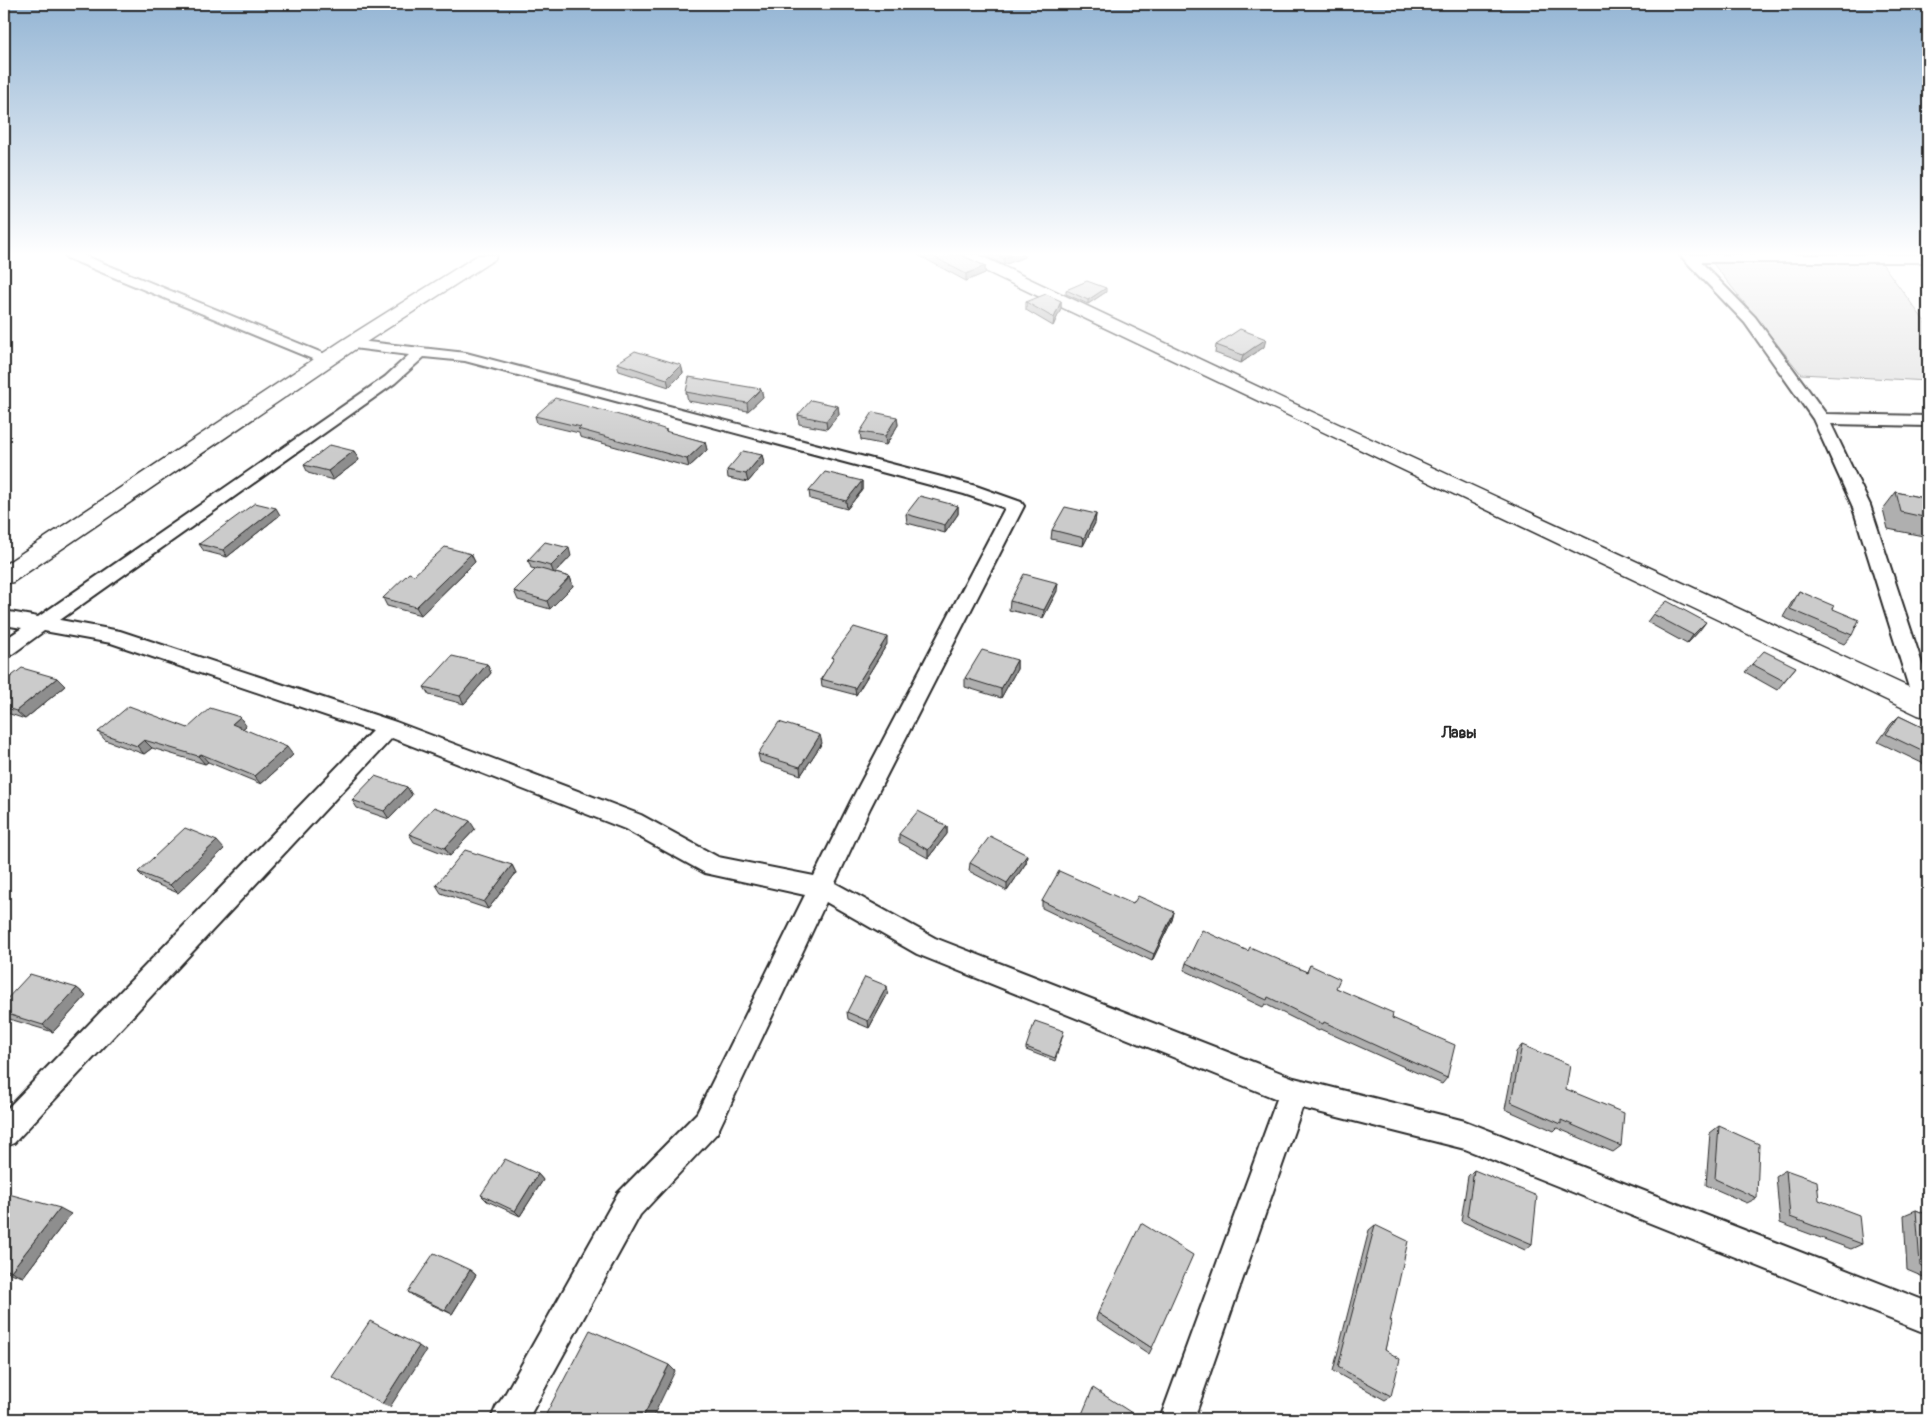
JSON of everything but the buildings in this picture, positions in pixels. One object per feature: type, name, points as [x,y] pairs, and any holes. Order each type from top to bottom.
[{"type":"street","points":[[233,321],[326,360]]},
{"type":"street","points":[[4,576],[385,321]]},
{"type":"street","points":[[1105,321],[1927,707]]},
{"type":"street","points":[[1751,321],[1821,419],[1861,506],[1927,707]]},
{"type":"street","points":[[350,344],[466,357],[970,490],[1015,506],[859,808],[707,1123],[629,1204],[516,1408],[508,1419]]},
{"type":"street","points":[[4,650],[390,380],[420,352]]},
{"type":"street","points":[[1821,419],[1928,420]]},
{"type":"street","points":[[4,618],[113,636],[388,728],[634,822],[713,866],[822,888],[926,946],[1294,1092],[1465,1135],[1928,1318]]},
{"type":"street","points":[[4,1133],[388,728]]},
{"type":"street","points":[[1177,1419],[1294,1092]]},
{"type":"shaded area","points":[[1759,321],[1925,321],[1928,326],[1928,381],[1801,374]]},
{"type":"district","name":"Лавы","points":[[1459,733]]}]
